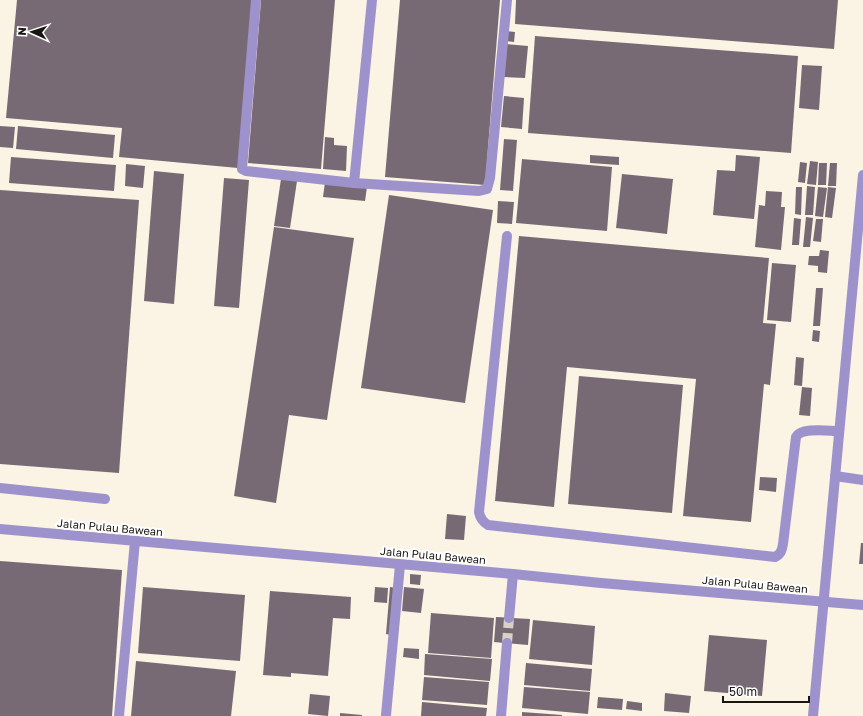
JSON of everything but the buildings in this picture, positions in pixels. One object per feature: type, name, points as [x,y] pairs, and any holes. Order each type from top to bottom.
[{"type":"street","points":[[256,0],[242,169],[246,171],[354,183],[479,191],[485,190],[488,187],[491,170],[507,0]]},
{"type":"street","points":[[354,183],[372,0]]},
{"type":"street","points":[[813,716],[839,431],[861,215],[863,175]]},
{"type":"street","points":[[506,236],[479,512],[485,523],[496,526],[775,557],[781,552],[784,544],[796,437],[804,430],[839,431]]},
{"type":"street","points":[[835,476],[863,480]]},
{"type":"street","points":[[0,488],[104,499]]},
{"type":"street","name":"Jalan Pulau Bawean","points":[[0,529],[863,605]]},
{"type":"street","points":[[119,716],[135,541]]},
{"type":"street","points":[[386,716],[400,565]]},
{"type":"street","points":[[510,618],[512,574]]},
{"type":"street","points":[[501,716],[507,643]]},
{"type":"tunnel","points":[[507,643],[509,618]]}]
